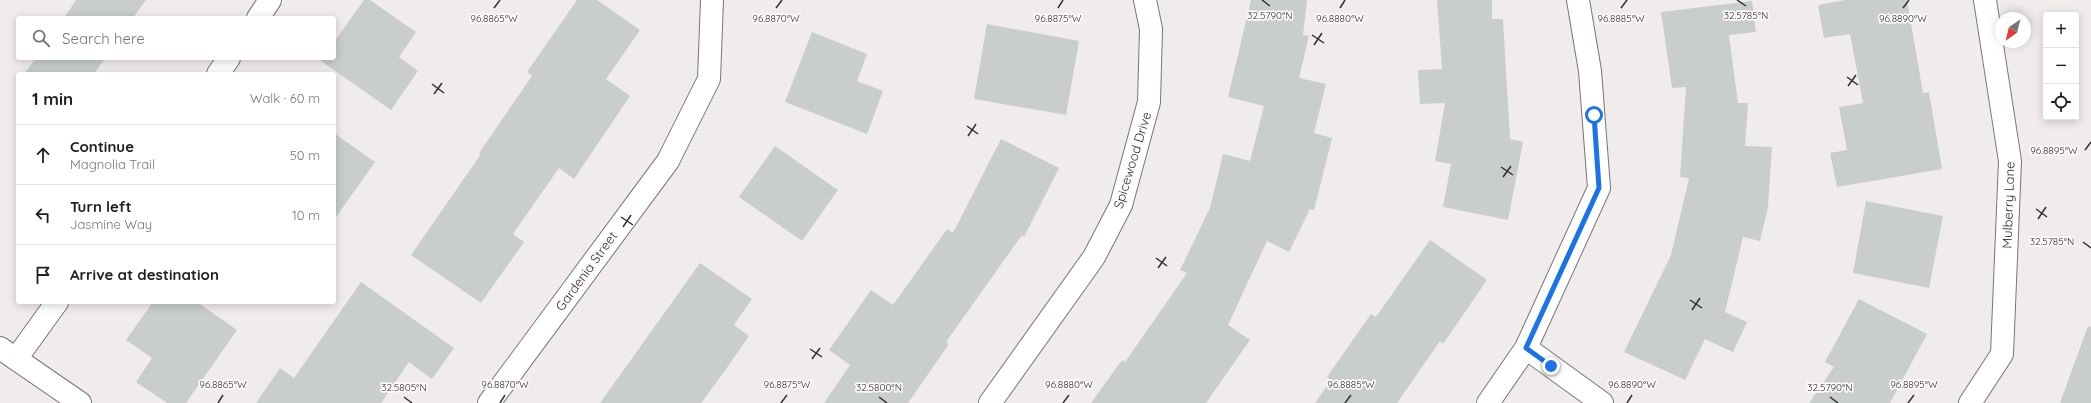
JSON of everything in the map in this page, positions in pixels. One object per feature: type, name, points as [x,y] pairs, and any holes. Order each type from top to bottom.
[{"type":"street","points":[[259,16],[270,0]]},
{"type":"street","name":"Gardenia Street","points":[[489,403],[668,161],[709,79],[712,0]]},
{"type":"street","name":"Spicewood Drive","points":[[990,403],[1094,257],[1121,205],[1149,102],[1151,29],[1145,0]]},
{"type":"street","points":[[1488,403],[1526,348],[1599,188],[1590,70],[1578,0]]},
{"type":"street","name":"Mulberry Lane","points":[[1970,403],[2002,354],[2010,161],[1985,0]]},
{"type":"street","points":[[219,72],[228,60]]},
{"type":"street","points":[[55,304],[8,354],[80,403]]},
{"type":"street","points":[[1526,348],[1602,403]]},
{"type":"building","points":[[76,0],[146,0],[134,16],[65,16]]},
{"type":"building","points":[[364,0],[370,0],[416,32],[399,57],[418,71],[391,110],[321,61],[336,60],[336,39]]},
{"type":"building","points":[[577,0],[597,0],[640,30],[606,79],[630,96],[574,179],[559,168],[513,234],[524,242],[481,303],[411,255],[481,154],[479,153],[532,76],[527,72]]},
{"type":"building","points":[[1251,0],[1307,0],[1303,35],[1309,36],[1299,78],[1326,84],[1314,133],[1332,138],[1314,210],[1310,209],[1289,252],[1267,241],[1228,325],[1250,340],[1206,403],[1091,403],[1122,360],[1125,362],[1187,273],[1180,270],[1210,208],[1223,154],[1250,161],[1264,106],[1228,97]]},
{"type":"building","points":[[1437,0],[1492,0],[1492,19],[1503,19],[1510,139],[1523,142],[1508,220],[1443,207],[1451,164],[1435,161],[1445,103],[1420,104],[1418,70],[1442,69]]},
{"type":"building","points":[[1845,0],[1907,0],[1923,93],[1929,92],[1942,169],[1837,187],[1830,153],[1847,150],[1839,107],[1863,103],[1850,34],[1824,38],[1818,5]]},
{"type":"building","points":[[1752,1],[1756,32],[1729,35],[1738,103],[1748,103],[1745,146],[1772,147],[1768,207],[1760,241],[1743,237],[1725,312],[1747,322],[1733,352],[1705,339],[1685,380],[1624,352],[1671,255],[1689,178],[1680,177],[1686,87],[1672,88],[1661,12]]},
{"type":"building","points":[[987,24],[1079,41],[1066,115],[974,99]]},
{"type":"building","points":[[812,32],[867,54],[857,81],[883,91],[867,134],[785,102]]},
{"type":"building","points":[[34,60],[104,60],[95,72],[26,72]]},
{"type":"building","points":[[336,134],[375,162],[336,217]]},
{"type":"building","points":[[1001,139],[1059,168],[1024,237],[1022,235],[946,342],[949,344],[908,403],[824,403],[850,365],[829,350],[871,290],[893,305],[947,229],[953,233]]},
{"type":"building","points":[[775,146],[838,190],[802,241],[739,197]]},
{"type":"building","points":[[1866,201],[1943,216],[1929,288],[1853,273]]},
{"type":"building","points":[[1430,240],[1487,280],[1443,344],[1440,341],[1397,403],[1315,403],[1331,380],[1327,377],[1371,314],[1376,317]]},
{"type":"building","points":[[700,263],[752,299],[734,325],[749,336],[724,372],[701,403],[600,403]]},
{"type":"building","points":[[361,282],[454,348],[432,379],[409,362],[381,403],[256,403],[280,368],[294,378]]},
{"type":"building","points":[[1859,299],[1927,334],[1890,403],[1809,403],[1834,367],[1825,362]]},
{"type":"building","points":[[152,304],[200,304],[237,330],[186,403],[167,403],[136,382],[152,358],[126,340]]},
{"type":"building","points":[[2088,326],[2091,327],[2091,403],[2060,403]]},
{"type":"route","points":[[1551,366],[1526,348],[1599,188],[1594,115]]}]
